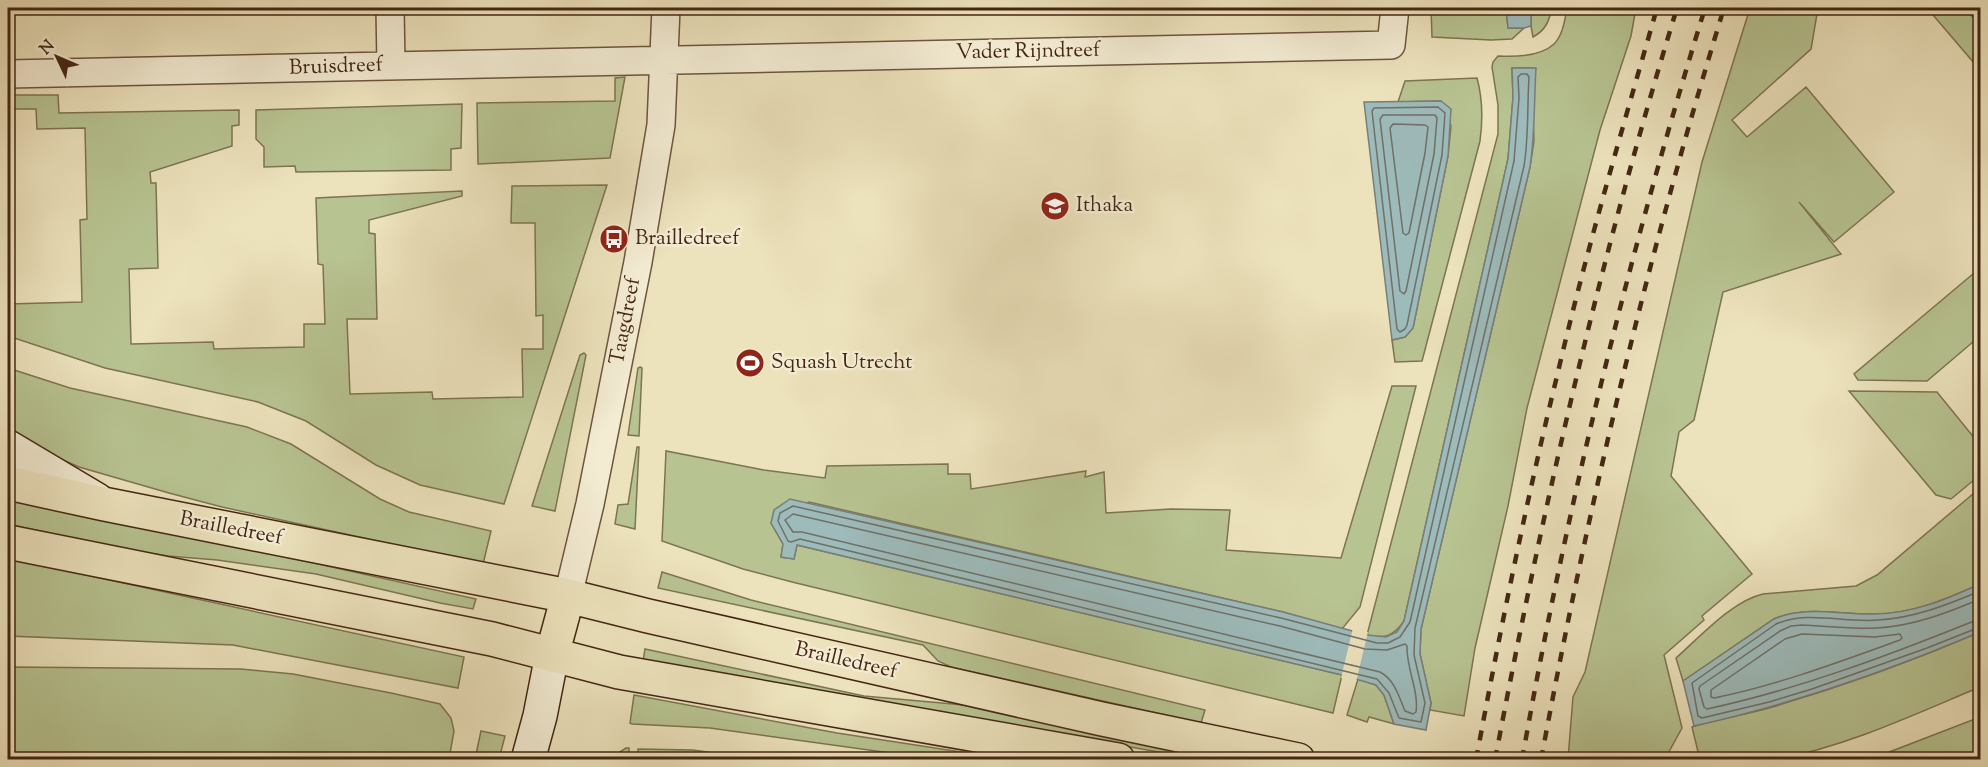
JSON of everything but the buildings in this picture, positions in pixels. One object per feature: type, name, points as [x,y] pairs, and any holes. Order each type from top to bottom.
[{"type":"main road","name":"Brailledreef","points":[[8,483],[568,596],[1079,714],[1298,759]]},
{"type":"main road","points":[[8,542],[492,639],[636,675],[1118,759]]},
{"type":"main road","points":[[552,655],[568,596]]},
{"type":"street","points":[[390,8],[391,65]]},
{"type":"street","name":"Taagdreef","points":[[568,596],[590,504],[638,261],[661,125],[666,8]]},
{"type":"street","name":"Vader Rijndreef","points":[[665,59],[1391,45],[1395,8]]},
{"type":"street","name":"Bruisdreef","points":[[8,74],[665,59]]},
{"type":"street","points":[[8,447],[104,504]]},
{"type":"street","points":[[528,759],[540,716],[552,655]]},
{"type":"green space","points":[[1431,8],[1506,8],[1508,28],[1524,28],[1512,39],[1432,37]]},
{"type":"green space","points":[[1531,8],[1552,8],[1546,25],[1533,37],[1531,26]]},
{"type":"green space","points":[[1567,8],[1636,8],[1631,36],[1600,130],[1527,408],[1508,506],[1475,648],[1464,716],[1430,710],[1431,703],[1420,654],[1421,629],[1530,167],[1534,141],[1535,68],[1512,68],[1513,97],[1508,159],[1404,621],[1397,630],[1388,635],[1379,637],[1367,635],[1498,134],[1498,105],[1493,62],[1498,56],[1528,55],[1549,48],[1560,36]]},
{"type":"green space","points":[[1750,8],[1818,8],[1811,49],[1732,120],[1747,137],[1806,87],[1894,192],[1834,242],[1799,202],[1841,254],[1723,292],[1694,420],[1679,432],[1671,476],[1752,574],[1702,616],[1704,620],[1664,655],[1682,728],[1665,759],[1568,759],[1573,697],[1585,672],[1702,162]]},
{"type":"green space","points":[[1927,8],[1965,8],[1980,26],[1980,70]]},
{"type":"green space","points":[[625,77],[610,158],[478,164],[477,103],[615,101],[615,78]]},
{"type":"green space","points":[[1477,78],[1482,110],[1480,141],[1422,361],[1395,362],[1392,340],[1405,337],[1413,328],[1448,156],[1451,126],[1441,101],[1398,102],[1405,81]]},
{"type":"green space","points":[[8,95],[58,95],[59,113],[239,110],[239,125],[232,126],[232,146],[150,172],[151,183],[156,183],[158,268],[129,269],[131,344],[213,342],[214,349],[304,347],[304,324],[325,324],[323,265],[318,264],[316,198],[462,191],[462,196],[369,220],[369,233],[375,234],[377,319],[347,319],[350,394],[432,392],[433,399],[523,397],[522,349],[543,349],[543,315],[536,316],[535,223],[511,223],[512,186],[607,185],[504,504],[420,485],[376,465],[306,421],[258,402],[105,368],[8,336],[8,304],[82,302],[80,220],[87,219],[85,128],[37,129],[36,109],[8,109]]},
{"type":"green space","points":[[462,104],[461,148],[451,149],[451,170],[296,172],[295,166],[264,167],[264,147],[256,139],[256,110]]},
{"type":"green space","points":[[1980,268],[1980,336],[1927,381],[1858,380],[1854,374]]},
{"type":"green space","points":[[584,353],[586,355],[555,511],[532,506],[580,355]]},
{"type":"green space","points":[[8,368],[70,388],[247,427],[291,444],[380,499],[409,512],[491,531],[483,564],[222,507],[79,467],[8,436]]},
{"type":"green space","points":[[638,368],[642,368],[639,436],[628,435]]},
{"type":"green space","points":[[1392,386],[1416,386],[1360,607],[1342,629],[1283,612],[809,502],[771,523],[783,544],[781,557],[794,559],[797,545],[1342,675],[1333,713],[792,582],[743,569],[662,541],[666,451],[764,470],[825,478],[827,466],[948,464],[948,474],[970,474],[971,489],[1086,471],[1085,477],[1104,472],[1106,513],[1171,509],[1230,510],[1226,550],[1341,558]]},
{"type":"green space","points":[[1849,391],[1937,392],[1980,445],[1980,475],[1951,499],[1936,495]]},
{"type":"green space","points":[[637,447],[639,447],[635,529],[615,524],[618,505],[628,504]]},
{"type":"green space","points":[[1980,488],[1980,584],[1942,600],[1902,611],[1874,614],[1798,612],[1786,615],[1774,619],[1683,681],[1676,658],[1717,621],[1740,604],[1763,594],[1856,586],[1877,575]]},
{"type":"green space","points":[[8,495],[476,599],[473,609],[316,574],[117,548],[8,524]]},
{"type":"green space","points":[[8,558],[464,657],[458,688],[233,645],[8,636]]},
{"type":"green space","points":[[662,572],[751,600],[1205,710],[1201,723],[951,667],[938,661],[923,645],[658,588]]},
{"type":"green space","points":[[1980,632],[1980,687],[1856,738],[1804,753],[1770,760],[1700,760],[1692,727],[1762,710],[1825,690],[1903,663]]},
{"type":"green space","points":[[645,649],[864,696],[964,705],[1232,759],[1198,759],[643,661]]},
{"type":"green space","points":[[8,667],[241,669],[293,674],[440,704],[451,718],[454,731],[449,759],[87,760],[8,752]]},
{"type":"green space","points":[[1358,679],[1376,685],[1384,695],[1394,724],[1369,717],[1367,722],[1347,715]]},
{"type":"green space","points":[[634,695],[837,733],[1007,759],[934,759],[710,728],[632,724],[630,723]]},
{"type":"green space","points":[[1980,717],[1980,754],[1969,759],[1871,759]]},
{"type":"green space","points":[[481,731],[505,736],[499,759],[475,759]]},
{"type":"green space","points":[[629,748],[629,755],[638,754],[638,749],[693,750],[757,759],[609,759]]},
{"type":"water","points":[[1506,8],[1531,8],[1531,26],[1508,28]]},
{"type":"water","points":[[1512,68],[1536,68],[1532,155],[1421,629],[1420,654],[1431,703],[1426,730],[1394,724],[1384,695],[1376,685],[1342,675],[797,545],[794,559],[781,557],[783,544],[771,523],[774,510],[790,499],[1283,612],[1367,635],[1386,637],[1397,632],[1404,621],[1508,159],[1513,97]]},
{"type":"water","points":[[1441,101],[1451,109],[1448,156],[1413,328],[1405,337],[1392,340],[1364,102]]},
{"type":"water","points":[[1980,584],[1980,632],[1910,660],[1804,697],[1694,726],[1683,681],[1774,619],[1798,612],[1874,614],[1902,611],[1942,600]]},
{"type":"pier","points":[[1353,628],[1368,632],[1356,682],[1341,678]]},
{"type":"railway","points":[[1476,760],[1514,567],[1568,330],[1657,8]]},
{"type":"railway","points":[[1495,760],[1533,570],[1576,381],[1623,194],[1677,8]]},
{"type":"railway","points":[[1522,760],[1559,570],[1602,381],[1651,193],[1705,8]]},
{"type":"railway","points":[[1541,760],[1579,570],[1622,381],[1670,194],[1724,8]]},
{"type":"place","name":"Ithaka","points":[[1055,206]]},
{"type":"place","name":"Brailledreef","points":[[614,239]]},
{"type":"place","name":"Squash Utrecht","points":[[750,363]]}]
